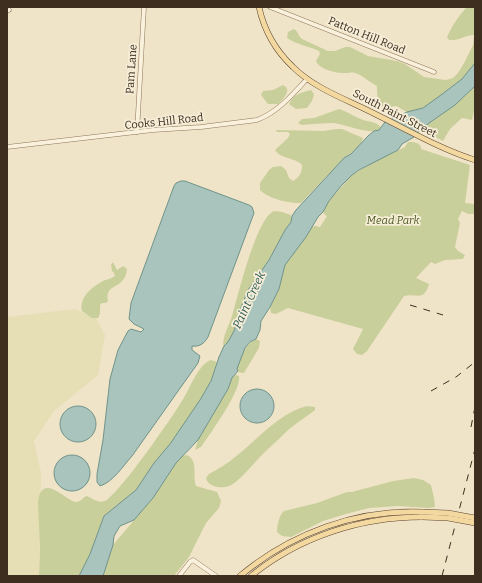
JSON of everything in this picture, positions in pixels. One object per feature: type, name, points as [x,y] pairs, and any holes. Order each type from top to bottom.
[{"type":"main road","name":"South Paint Street","points":[[258,7],[272,41],[288,62],[307,79],[429,141],[475,160]]},
{"type":"main road","points":[[240,576],[257,563],[291,542],[319,529],[346,520],[375,514],[448,513],[475,518]]},
{"type":"main road","points":[[251,576],[267,564],[292,549],[348,526],[382,519],[423,514],[475,523]]},
{"type":"street","name":"Pam Lane","points":[[137,132],[144,7]]},
{"type":"street","name":"Patton Hill Road","points":[[270,7],[434,72]]},
{"type":"street","name":"Cooks Hill Road","points":[[7,147],[257,120],[278,108],[307,79]]},
{"type":"street","points":[[179,576],[193,560],[216,576]]},
{"type":"shaded area","points":[[75,309],[96,318],[105,335],[98,375],[54,411],[34,441],[41,473],[39,576],[7,576],[7,317]]},
{"type":"green space","points":[[467,7],[475,7],[475,63],[462,79],[423,108],[407,112],[396,106],[388,108],[384,107],[378,99],[377,86],[357,74],[338,73],[324,69],[316,61],[320,54],[319,51],[287,38],[288,32],[294,29],[302,39],[328,51],[335,51],[345,47],[350,47],[368,56],[397,61],[405,64],[424,77],[446,80],[453,78],[458,73],[473,45],[474,35],[453,40],[449,40],[447,37],[456,21]]},
{"type":"green space","points":[[283,85],[287,89],[284,97],[278,104],[268,104],[261,95],[263,91],[273,90]]},
{"type":"green space","points":[[475,86],[475,106],[472,120],[462,118],[450,129],[443,141],[422,130],[424,129],[422,128],[455,105]]},
{"type":"green space","points":[[311,90],[314,94],[312,101],[307,108],[296,109],[289,104],[295,96]]},
{"type":"green space","points":[[339,109],[363,120],[376,123],[381,128],[372,131],[365,131],[333,123],[302,125],[298,123],[302,119],[314,118]]},
{"type":"green space","points":[[342,129],[363,138],[362,141],[356,150],[344,158],[301,203],[291,203],[279,200],[268,196],[260,190],[260,183],[269,170],[273,167],[281,166],[286,170],[289,178],[293,181],[301,172],[302,165],[299,162],[281,155],[275,150],[288,138],[290,134],[288,132],[277,132],[276,130],[323,131]]},
{"type":"green space","name":"Mead Park","points":[[408,142],[419,144],[421,149],[470,165],[465,203],[475,204],[475,214],[468,214],[462,211],[458,219],[460,223],[455,247],[458,251],[465,255],[463,259],[445,260],[435,264],[431,262],[416,278],[429,284],[425,293],[420,296],[404,296],[367,351],[362,355],[357,354],[353,349],[363,329],[288,308],[276,314],[271,313],[270,307],[279,289],[285,265],[311,228],[314,226],[320,227],[327,216],[323,212],[329,201],[352,175],[385,156],[405,147]]},
{"type":"green space","points":[[274,211],[291,215],[291,222],[260,274],[248,290],[234,331],[228,342],[223,346],[225,334],[232,316],[254,242],[267,217]]},
{"type":"green space","points":[[113,262],[117,270],[123,266],[127,269],[125,276],[123,281],[109,291],[108,301],[100,305],[100,314],[98,318],[92,318],[82,311],[82,301],[87,293],[95,286],[115,276],[111,265]]},
{"type":"green space","points":[[256,339],[260,341],[259,348],[244,373],[239,372],[237,369],[241,356],[246,348]]},
{"type":"green space","points":[[211,360],[217,362],[211,381],[200,400],[136,490],[104,516],[90,554],[79,576],[39,576],[40,548],[38,503],[40,493],[44,489],[49,488],[76,502],[87,496],[99,502],[107,500],[125,481],[165,427],[203,365]]},
{"type":"green space","points":[[236,375],[239,376],[239,383],[231,401],[201,447],[195,450],[198,440],[228,389],[232,378]]},
{"type":"green space","points":[[307,406],[315,407],[315,410],[288,430],[243,476],[233,484],[226,487],[219,487],[212,485],[207,481],[206,478],[209,474],[232,460],[278,421]]},
{"type":"green space","points":[[187,455],[193,461],[196,486],[217,492],[221,501],[219,508],[206,523],[189,557],[174,576],[103,576],[113,545],[153,498],[176,463],[182,456]]},
{"type":"green space","points":[[414,478],[423,480],[431,485],[435,507],[398,506],[369,508],[323,521],[291,537],[282,536],[277,532],[280,518],[284,511],[317,503],[347,492],[393,481]]},
{"type":"water","name":"Paint Creek","points":[[475,63],[475,86],[455,105],[422,128],[414,137],[402,144],[398,150],[352,175],[329,201],[306,237],[285,265],[279,289],[261,321],[260,330],[256,339],[250,342],[245,348],[237,369],[238,371],[232,378],[228,389],[198,440],[176,463],[153,498],[134,520],[120,526],[114,536],[113,545],[103,576],[79,576],[90,554],[104,516],[136,490],[200,400],[211,381],[224,346],[234,331],[248,290],[269,260],[291,222],[292,216],[296,210],[344,158],[351,154],[374,131],[379,130],[385,122],[407,112],[423,108],[462,79]]},
{"type":"water","points":[[185,181],[249,205],[252,207],[254,213],[208,337],[205,342],[197,346],[192,346],[192,350],[200,356],[198,363],[132,456],[109,481],[100,486],[97,482],[97,474],[103,440],[110,379],[118,350],[128,331],[131,329],[141,332],[144,329],[134,324],[129,319],[131,303],[174,186],[176,183]]},
{"type":"water","points":[[260,389],[269,394],[273,399],[273,413],[269,418],[264,422],[254,423],[250,422],[241,413],[240,403],[241,399],[250,390]]},
{"type":"water","points":[[82,406],[91,411],[95,417],[95,431],[91,437],[82,442],[74,442],[65,437],[61,431],[60,420],[65,411],[71,407]]},
{"type":"water","points":[[76,455],[85,460],[89,466],[89,480],[85,486],[76,491],[68,491],[59,486],[55,480],[54,469],[59,460],[65,456]]},
{"type":"railway","points":[[410,305],[443,315]]},
{"type":"railway","points":[[431,391],[456,377],[475,362]]},
{"type":"railway","points":[[471,427],[475,407]]},
{"type":"railway","points":[[442,576],[475,449]]}]
